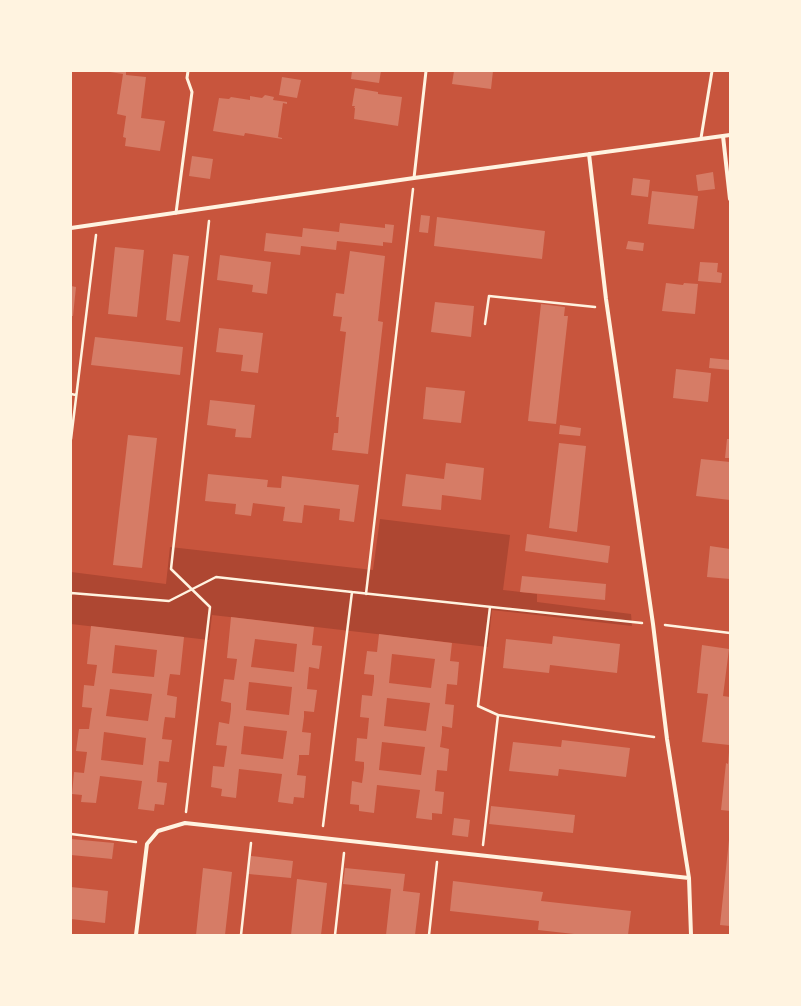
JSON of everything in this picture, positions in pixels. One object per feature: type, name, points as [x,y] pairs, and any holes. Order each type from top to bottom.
[{"type":"street","points":[[71,228],[414,178],[730,135]]},
{"type":"street","points":[[723,136],[730,199]]},
{"type":"street","points":[[589,154],[608,308],[653,624],[667,739],[689,878],[691,935]]},
{"type":"street","points":[[136,935],[147,844],[158,831],[185,823],[689,878]]},
{"type":"lane","points":[[176,213],[192,92],[187,78],[188,71]]},
{"type":"lane","points":[[414,178],[426,71]]},
{"type":"lane","points":[[701,138],[712,71]]},
{"type":"path","points":[[366,594],[414,178]]},
{"type":"path","points":[[185,823],[210,607],[171,569],[210,208]]},
{"type":"path","points":[[71,439],[97,224]]},
{"type":"path","points":[[485,324],[488,296],[608,308]]},
{"type":"path","points":[[71,394],[76,395]]},
{"type":"path","points":[[71,593],[169,601],[216,577],[730,633]]},
{"type":"path","points":[[322,838],[352,592]]},
{"type":"path","points":[[490,607],[478,706],[498,715],[667,739]]},
{"type":"path","points":[[482,855],[498,715]]},
{"type":"path","points":[[241,935],[252,830]]},
{"type":"path","points":[[71,834],[147,844]]},
{"type":"path","points":[[335,935],[346,840]]},
{"type":"path","points":[[429,935],[438,850]]},
{"type":"shaded area","points":[[380,519],[510,535],[503,590],[537,594],[537,602],[631,614],[632,626],[492,610],[488,647],[212,615],[209,640],[71,624],[71,572],[166,584],[170,547],[373,570]]},
{"type":"building","points":[[110,71],[126,71],[126,75],[146,77],[141,118],[165,121],[160,151],[125,146],[126,138],[123,137],[126,116],[117,114],[123,74]]},
{"type":"building","points":[[352,71],[381,71],[379,83],[351,79]]},
{"type":"building","points":[[454,71],[493,71],[491,89],[452,84]]},
{"type":"building","points":[[282,77],[301,80],[297,98],[279,95]]},
{"type":"building","points":[[355,88],[378,92],[378,94],[402,97],[398,126],[354,119],[355,106],[352,106]]},
{"type":"building","points":[[265,95],[274,97],[273,100],[287,102],[287,104],[283,103],[278,137],[282,139],[245,133],[244,136],[213,131],[219,98],[229,99],[231,97],[250,100],[250,96],[262,98]]},
{"type":"building","points":[[192,156],[213,159],[210,179],[189,176]]},
{"type":"building","points":[[713,172],[715,189],[698,191],[696,175]]},
{"type":"building","points":[[633,178],[650,180],[648,197],[631,195]]},
{"type":"building","points":[[652,191],[698,196],[694,229],[648,224]]},
{"type":"building","points":[[421,215],[430,216],[428,233],[419,232]]},
{"type":"building","points":[[437,217],[545,231],[542,259],[434,246]]},
{"type":"building","points":[[340,223],[385,228],[385,224],[394,225],[392,243],[383,242],[383,246],[337,241],[336,250],[301,246],[300,255],[264,251],[266,233],[302,237],[303,228],[339,232]]},
{"type":"building","points":[[628,241],[644,243],[643,251],[626,249]]},
{"type":"building","points":[[115,247],[144,250],[137,317],[108,314]]},
{"type":"building","points":[[350,251],[385,256],[378,321],[383,322],[368,454],[332,450],[334,433],[338,433],[339,417],[336,417],[346,332],[340,331],[342,317],[333,316],[336,293],[344,294]]},
{"type":"building","points":[[173,254],[189,256],[180,322],[166,320]]},
{"type":"building","points":[[220,255],[271,262],[267,294],[252,292],[253,285],[217,280]]},
{"type":"building","points":[[700,262],[718,263],[717,272],[722,273],[721,283],[698,281]]},
{"type":"building","points":[[666,283],[683,285],[684,283],[698,284],[695,314],[662,311]]},
{"type":"building","points":[[71,286],[76,287],[73,316],[71,316]]},
{"type":"building","points":[[435,302],[474,306],[471,337],[431,332]]},
{"type":"building","points":[[541,304],[565,307],[564,316],[568,316],[556,424],[528,421]]},
{"type":"building","points":[[219,328],[263,333],[258,373],[241,371],[243,355],[216,352]]},
{"type":"building","points":[[95,337],[183,347],[180,375],[91,365]]},
{"type":"building","points":[[710,358],[730,360],[730,370],[709,368]]},
{"type":"building","points":[[676,369],[711,373],[708,402],[673,398]]},
{"type":"building","points":[[426,387],[465,391],[461,423],[423,419]]},
{"type":"building","points":[[210,400],[255,405],[251,438],[235,437],[236,429],[207,425]]},
{"type":"building","points":[[560,425],[581,428],[580,436],[559,434]]},
{"type":"building","points":[[128,435],[157,438],[142,568],[113,565]]},
{"type":"building","points":[[727,439],[730,439],[730,458],[725,458]]},
{"type":"building","points":[[559,443],[586,446],[577,532],[549,528]]},
{"type":"building","points":[[701,459],[730,462],[730,500],[696,496]]},
{"type":"building","points":[[446,463],[484,468],[481,500],[442,495],[441,510],[402,506],[406,474],[444,479]]},
{"type":"building","points":[[208,474],[268,480],[267,487],[281,488],[282,476],[359,485],[354,522],[339,520],[340,509],[304,505],[302,523],[283,521],[285,507],[253,503],[251,516],[235,514],[236,504],[205,501]]},
{"type":"building","points":[[527,534],[610,546],[608,563],[525,551]]},
{"type":"building","points":[[710,546],[730,549],[730,579],[707,577]]},
{"type":"building","points":[[522,576],[606,584],[605,600],[520,592]]},
{"type":"building","points":[[231,617],[314,627],[312,645],[322,646],[319,669],[309,667],[307,689],[317,690],[314,712],[304,711],[302,732],[311,733],[309,755],[299,755],[297,775],[306,776],[304,798],[294,797],[293,804],[278,802],[282,774],[239,769],[236,798],[221,796],[222,789],[211,787],[213,766],[224,767],[227,746],[216,745],[219,722],[229,724],[231,709],[231,703],[221,701],[224,679],[234,680],[237,659],[227,658]],"holes":[[[255,639],[297,644],[294,672],[251,667]],[[249,682],[292,687],[289,715],[246,710]],[[244,726],[287,731],[283,759],[241,754]]]},
{"type":"building","points":[[91,626],[184,637],[180,675],[170,674],[167,695],[177,697],[175,718],[165,717],[162,739],[172,740],[169,762],[159,761],[157,782],[167,783],[164,805],[155,804],[154,811],[138,809],[142,781],[100,776],[96,803],[81,802],[82,795],[72,794],[74,772],[84,773],[87,752],[76,751],[79,729],[89,729],[92,708],[82,707],[84,685],[94,686],[97,665],[87,664]],"holes":[[[115,645],[157,650],[154,677],[112,673]],[[110,689],[152,694],[148,721],[106,716]],[[104,732],[146,738],[143,765],[101,760]]]},
{"type":"building","points":[[379,634],[452,643],[450,661],[459,662],[457,685],[447,684],[445,704],[454,705],[452,728],[442,726],[440,747],[449,749],[447,771],[437,770],[435,791],[444,792],[442,814],[432,813],[432,820],[416,818],[420,790],[377,785],[374,813],[359,811],[359,805],[350,804],[352,781],[362,783],[364,768],[364,762],[355,761],[357,738],[367,739],[369,718],[360,717],[362,695],[372,696],[374,681],[374,675],[364,674],[367,651],[377,652]],"holes":[[[392,654],[435,659],[431,688],[389,683]],[[387,698],[430,703],[426,731],[384,726]],[[382,742],[425,747],[421,775],[379,770]]]},
{"type":"building","points":[[553,636],[620,644],[617,673],[550,665],[549,673],[503,668],[506,639],[552,644]]},
{"type":"building","points":[[702,645],[729,649],[723,696],[730,697],[729,745],[702,742],[708,694],[697,693]]},
{"type":"building","points":[[562,740],[630,748],[626,777],[559,769],[558,776],[509,771],[513,742],[561,747]]},
{"type":"building","points":[[729,752],[730,811],[721,810],[726,763],[728,764]]},
{"type":"building","points":[[491,806],[575,815],[573,833],[489,824]]},
{"type":"building","points":[[454,818],[470,820],[468,837],[452,835]]},
{"type":"building","points":[[71,839],[114,843],[112,859],[71,855]]},
{"type":"building","points":[[730,840],[730,926],[720,925]]},
{"type":"building","points":[[251,856],[293,861],[291,878],[249,874]]},
{"type":"building","points":[[203,868],[232,872],[225,935],[196,935]]},
{"type":"building","points":[[345,868],[405,874],[403,891],[420,893],[415,935],[386,935],[391,889],[343,884]]},
{"type":"building","points":[[297,879],[327,883],[321,935],[291,935]]},
{"type":"building","points":[[453,881],[543,892],[541,901],[631,911],[628,935],[583,935],[538,930],[539,921],[450,911]]},
{"type":"building","points":[[71,887],[108,891],[105,923],[71,919]]}]
